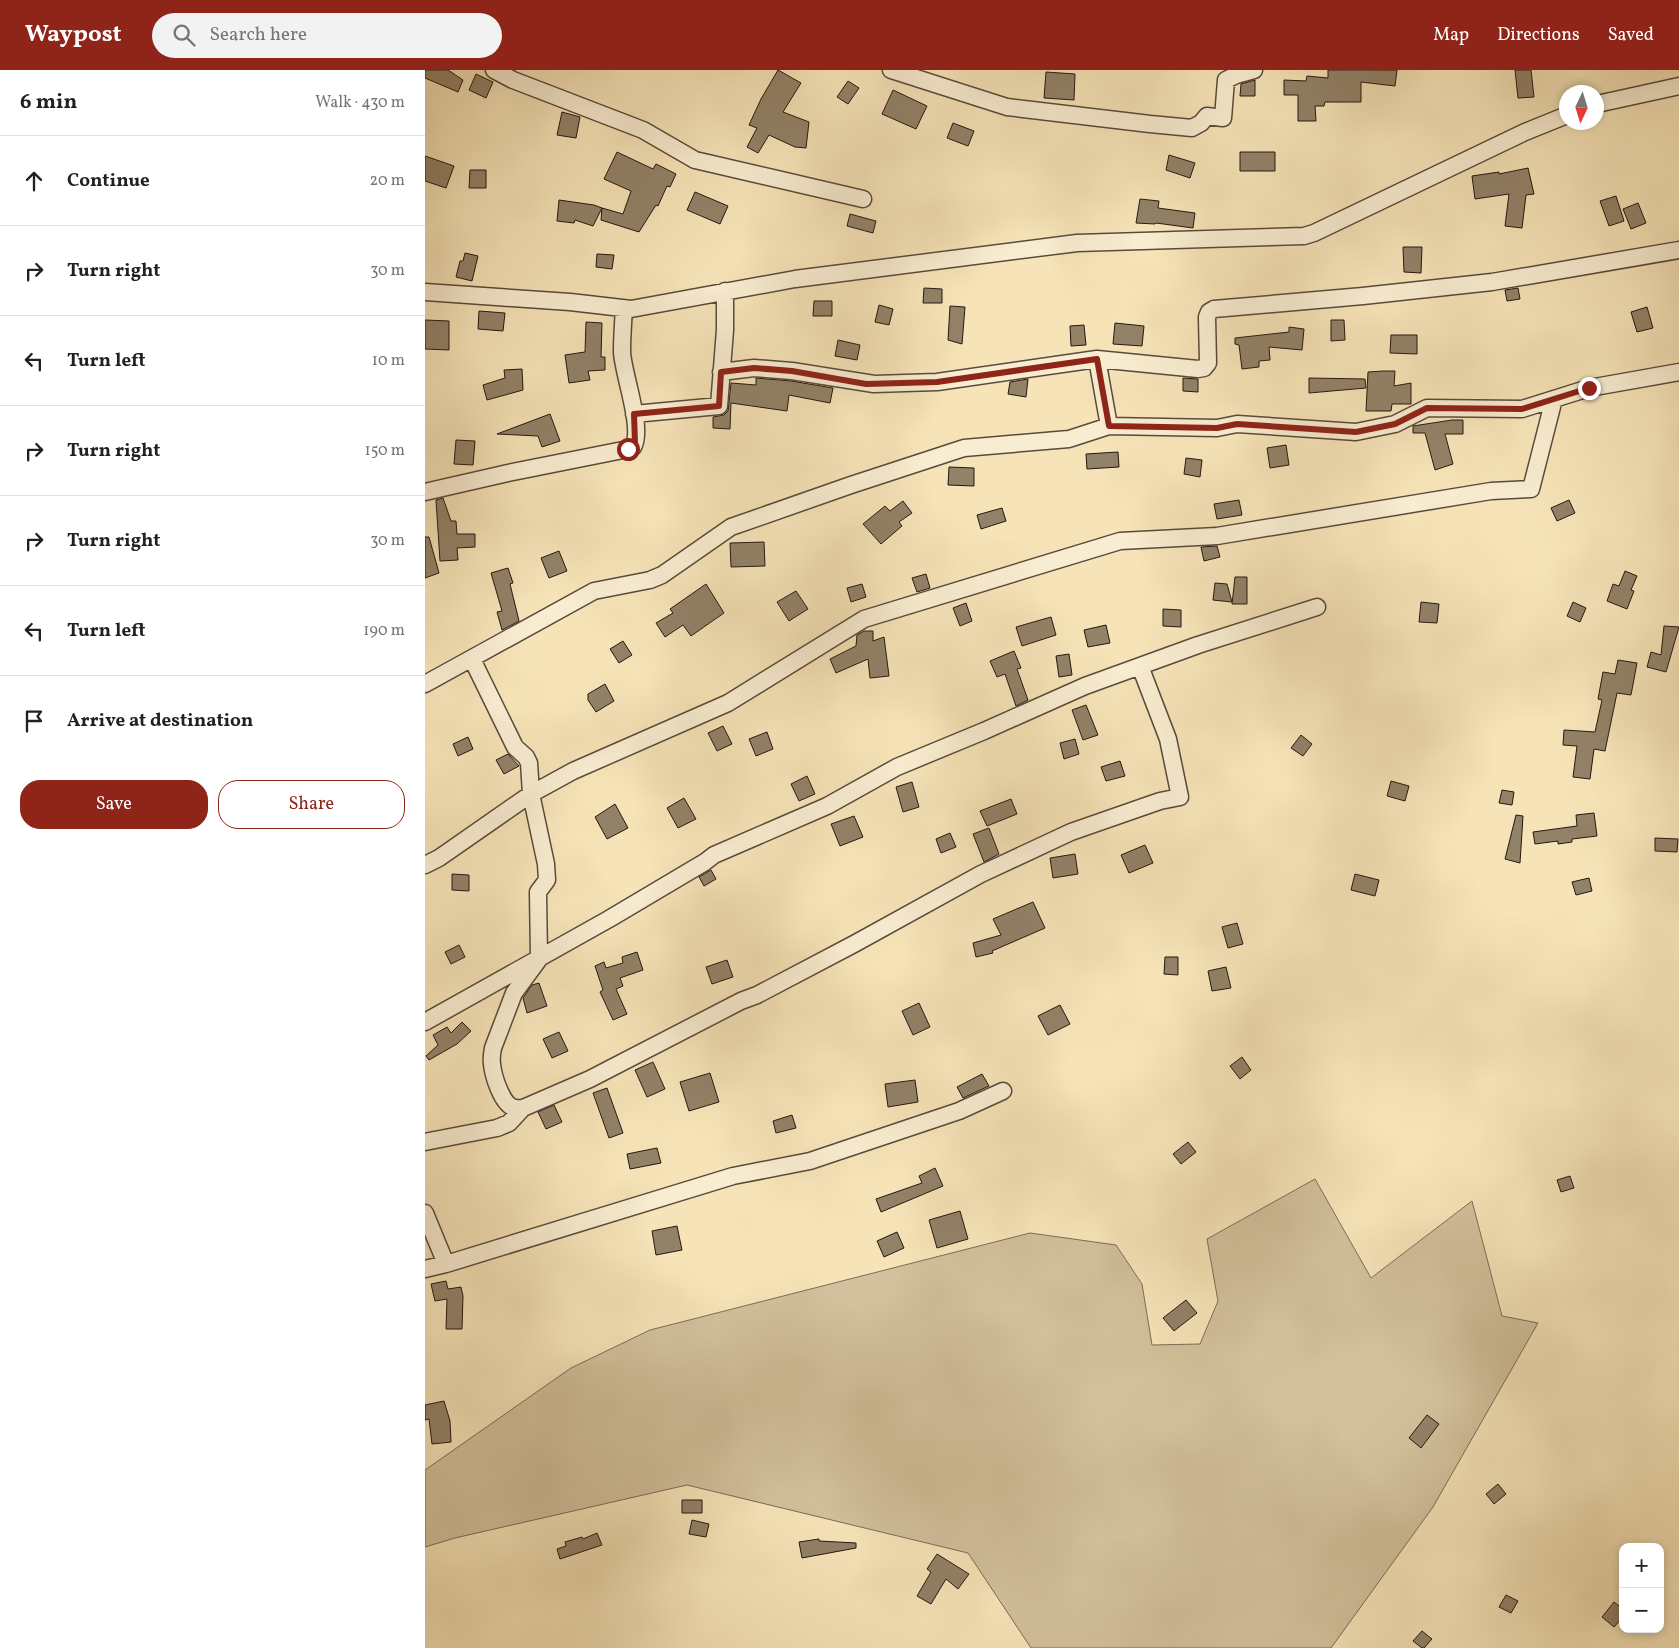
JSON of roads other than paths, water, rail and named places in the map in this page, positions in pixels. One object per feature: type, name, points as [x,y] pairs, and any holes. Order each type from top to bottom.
[{"type":"street","points":[[494,70],[513,80],[643,130],[695,160],[863,198]]},
{"type":"street","points":[[891,70],[1007,106],[1192,128],[1201,123],[1207,116],[1223,118],[1226,80],[1254,70]]},
{"type":"street","points":[[1604,102],[1679,86]]},
{"type":"street","points":[[425,292],[570,302],[631,309],[795,279],[1077,243],[1304,236],[1314,233],[1525,132],[1559,118]]},
{"type":"street","points":[[721,372],[754,368],[792,371],[866,384],[928,383],[1097,359],[1198,369],[1204,368],[1208,363],[1207,317],[1209,312],[1214,309],[1492,282],[1679,250]]},
{"type":"street","points":[[634,414],[719,406],[725,330],[725,291]]},
{"type":"street","points":[[425,492],[633,447],[635,443],[634,414],[622,352],[624,309]]},
{"type":"street","points":[[1097,359],[1109,426]]},
{"type":"street","points":[[425,684],[594,591],[656,578],[731,527],[963,448],[1069,439],[1109,426],[1217,428],[1237,424],[1356,432],[1395,424],[1427,408],[1522,409],[1589,388],[1679,372]]},
{"type":"street","points":[[425,865],[439,858],[531,794],[573,771],[729,703],[863,619],[1120,540],[1217,536],[1491,491],[1531,489],[1554,399]]},
{"type":"street","points":[[425,1022],[609,919],[714,855],[827,806],[897,767],[1085,686],[1139,666],[1317,607]]},
{"type":"street","points":[[472,659],[515,747],[526,757],[529,763],[531,794],[546,864],[547,880],[538,892],[539,958],[514,993],[493,1048],[492,1064],[498,1088],[507,1104],[514,1108],[523,1108],[591,1079],[741,1000],[757,995],[845,949],[981,874],[1071,832],[1160,801],[1180,797],[1168,740],[1139,666]]},
{"type":"street","points":[[425,1269],[733,1176],[810,1161],[959,1111],[1003,1091]]},
{"type":"street","points":[[425,1142],[497,1128],[509,1123],[523,1108]]},
{"type":"street","points":[[425,1213],[446,1264]]}]
